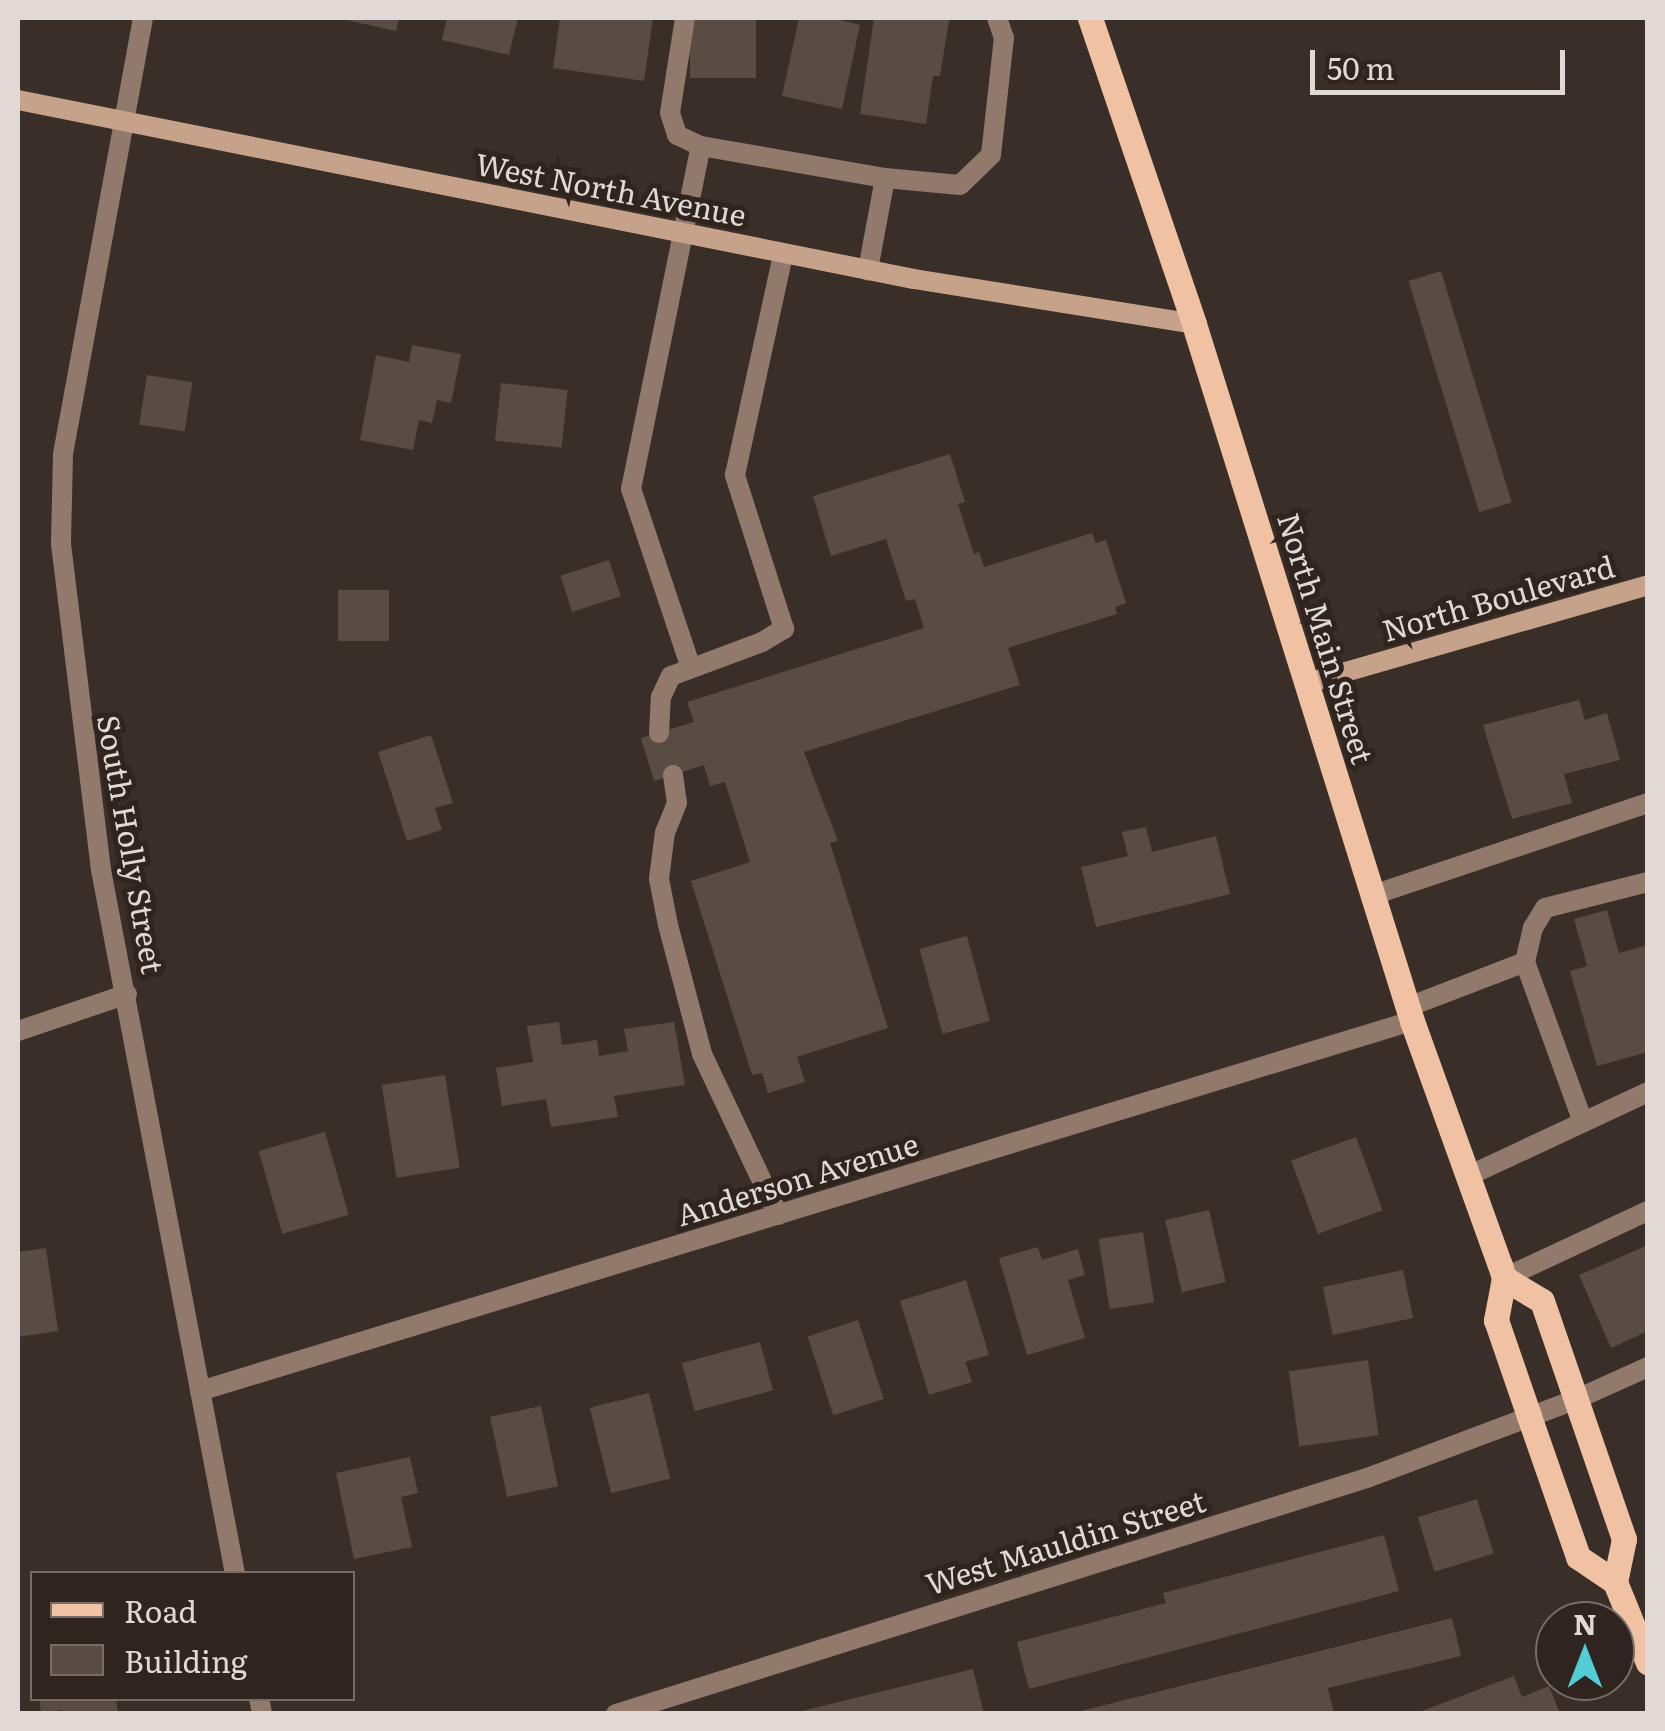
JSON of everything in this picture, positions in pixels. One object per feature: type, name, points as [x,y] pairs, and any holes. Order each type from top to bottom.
[{"type":"main road","name":"North Main Street","points":[[1090,18],[1194,324],[1410,1014],[1504,1278],[1496,1320],[1578,1558],[1614,1582],[1648,1663]]},
{"type":"main road","name":"West North Avenue","points":[[18,100],[783,254],[1194,324]]},
{"type":"main road","name":"North Boulevard","points":[[1307,683],[1648,585]]},
{"type":"main road","points":[[1504,1278],[1542,1301],[1624,1539],[1614,1582]]},
{"type":"street","name":"South Holly Street","points":[[144,18],[121,121],[63,454],[61,544],[70,648],[101,870],[234,1571]]},
{"type":"street","points":[[685,18],[670,113],[677,135],[700,146],[885,178],[960,185],[991,156],[1004,38],[997,18]]},
{"type":"street","points":[[691,668],[632,489],[700,146]]},
{"type":"street","points":[[868,270],[885,178]]},
{"type":"street","points":[[659,733],[660,697],[671,676],[784,630],[736,475],[783,254]]},
{"type":"street","points":[[673,775],[676,803],[665,832],[659,879],[668,925],[702,1054],[778,1215]]},
{"type":"street","points":[[1373,895],[1648,803]]},
{"type":"street","points":[[1583,1122],[1525,962],[1533,928],[1545,908],[1648,882]]},
{"type":"street","name":"Anderson Avenue","points":[[200,1392],[778,1215],[1410,1014],[1525,962]]},
{"type":"street","points":[[18,1031],[127,994]]},
{"type":"street","points":[[1468,1176],[1648,1092]]},
{"type":"street","points":[[1504,1278],[1648,1211]]},
{"type":"street","name":"West Mauldin Street","points":[[616,1714],[1367,1478],[1646,1372]]},
{"type":"building","points":[[337,18],[399,18],[396,31]]},
{"type":"building","points":[[447,18],[518,18],[509,55],[442,40]]},
{"type":"building","points":[[560,18],[653,18],[644,81],[553,68]]},
{"type":"building","points":[[690,18],[756,18],[756,78],[690,78]]},
{"type":"building","points":[[799,18],[832,18],[860,25],[842,109],[782,96]]},
{"type":"building","points":[[874,18],[949,20],[940,76],[933,76],[926,124],[860,114]]},
{"type":"building","points":[[1441,271],[1512,502],[1479,512],[1408,281]]},
{"type":"building","points":[[412,345],[461,354],[451,403],[437,400],[432,423],[419,420],[413,450],[360,440],[376,355],[409,362]]},
{"type":"building","points":[[147,375],[192,382],[185,432],[139,424]]},
{"type":"building","points":[[501,383],[568,390],[562,448],[495,441]]},
{"type":"building","points":[[950,454],[965,502],[958,504],[974,554],[979,552],[984,567],[1092,533],[1096,543],[1106,540],[1126,603],[1115,607],[1117,614],[1008,648],[1020,685],[804,752],[838,841],[830,843],[888,1028],[797,1057],[805,1082],[768,1093],[762,1073],[752,1075],[691,881],[750,862],[725,782],[710,786],[704,765],[654,781],[641,738],[694,722],[687,702],[924,628],[915,599],[906,601],[886,539],[831,556],[813,496]]},
{"type":"building","points":[[609,560],[621,596],[572,612],[560,576]]},
{"type":"building","points":[[338,590],[389,590],[389,641],[338,641]]},
{"type":"building","points":[[1579,700],[1585,720],[1607,713],[1620,760],[1564,774],[1572,803],[1512,819],[1483,725]]},
{"type":"building","points":[[431,735],[453,803],[435,808],[442,830],[407,841],[378,752]]},
{"type":"building","points":[[1146,827],[1152,852],[1216,836],[1230,894],[1096,927],[1081,867],[1128,856],[1122,832]]},
{"type":"building","points":[[1607,910],[1619,953],[1648,945],[1648,1052],[1597,1066],[1570,971],[1587,966],[1574,919]]},
{"type":"building","points":[[967,936],[990,1021],[942,1034],[920,949]]},
{"type":"building","points":[[559,1022],[562,1045],[597,1040],[599,1056],[628,1051],[624,1029],[674,1022],[685,1085],[614,1096],[618,1117],[551,1127],[546,1099],[502,1106],[496,1068],[533,1062],[527,1026]]},
{"type":"building","points":[[445,1075],[460,1168],[396,1178],[382,1085]]},
{"type":"building","points":[[325,1132],[349,1215],[282,1234],[259,1151]]},
{"type":"building","points":[[1356,1137],[1383,1210],[1318,1234],[1291,1161]]},
{"type":"building","points":[[1209,1210],[1226,1282],[1182,1292],[1165,1220]]},
{"type":"building","points":[[1143,1232],[1154,1302],[1110,1309],[1099,1239]]},
{"type":"building","points":[[1648,1245],[1648,1331],[1611,1348],[1579,1275]]},
{"type":"building","points":[[1038,1247],[1042,1260],[1078,1249],[1085,1275],[1068,1280],[1085,1338],[1027,1355],[999,1258]]},
{"type":"building","points":[[46,1248],[58,1331],[18,1337],[18,1252]]},
{"type":"building","points":[[1403,1270],[1413,1318],[1333,1335],[1323,1287]]},
{"type":"building","points":[[966,1280],[989,1355],[965,1362],[972,1382],[929,1395],[900,1301]]},
{"type":"building","points":[[858,1320],[884,1399],[833,1415],[808,1336]]},
{"type":"building","points":[[760,1342],[773,1390],[695,1411],[682,1363]]},
{"type":"building","points":[[1368,1360],[1379,1435],[1299,1446],[1289,1371]]},
{"type":"building","points":[[649,1393],[670,1478],[611,1493],[590,1408]]},
{"type":"building","points":[[541,1406],[558,1486],[507,1497],[490,1417]]},
{"type":"building","points":[[410,1457],[418,1493],[401,1497],[412,1547],[354,1559],[336,1473]]},
{"type":"building","points":[[1477,1499],[1494,1554],[1434,1572],[1418,1517]]},
{"type":"building","points":[[1384,1535],[1399,1591],[1029,1689],[1017,1642],[1166,1603],[1163,1593]]},
{"type":"building","points":[[1452,1618],[1461,1656],[1328,1688],[1334,1714],[1069,1714]]},
{"type":"building","points":[[973,1669],[984,1714],[798,1714],[798,1712]]},
{"type":"building","points":[[1514,1676],[1522,1697],[1535,1692],[1535,1701],[1555,1701],[1560,1714],[1414,1714]]},
{"type":"building","points":[[39,1701],[116,1701],[118,1714],[63,1714],[62,1710],[41,1713]]}]
